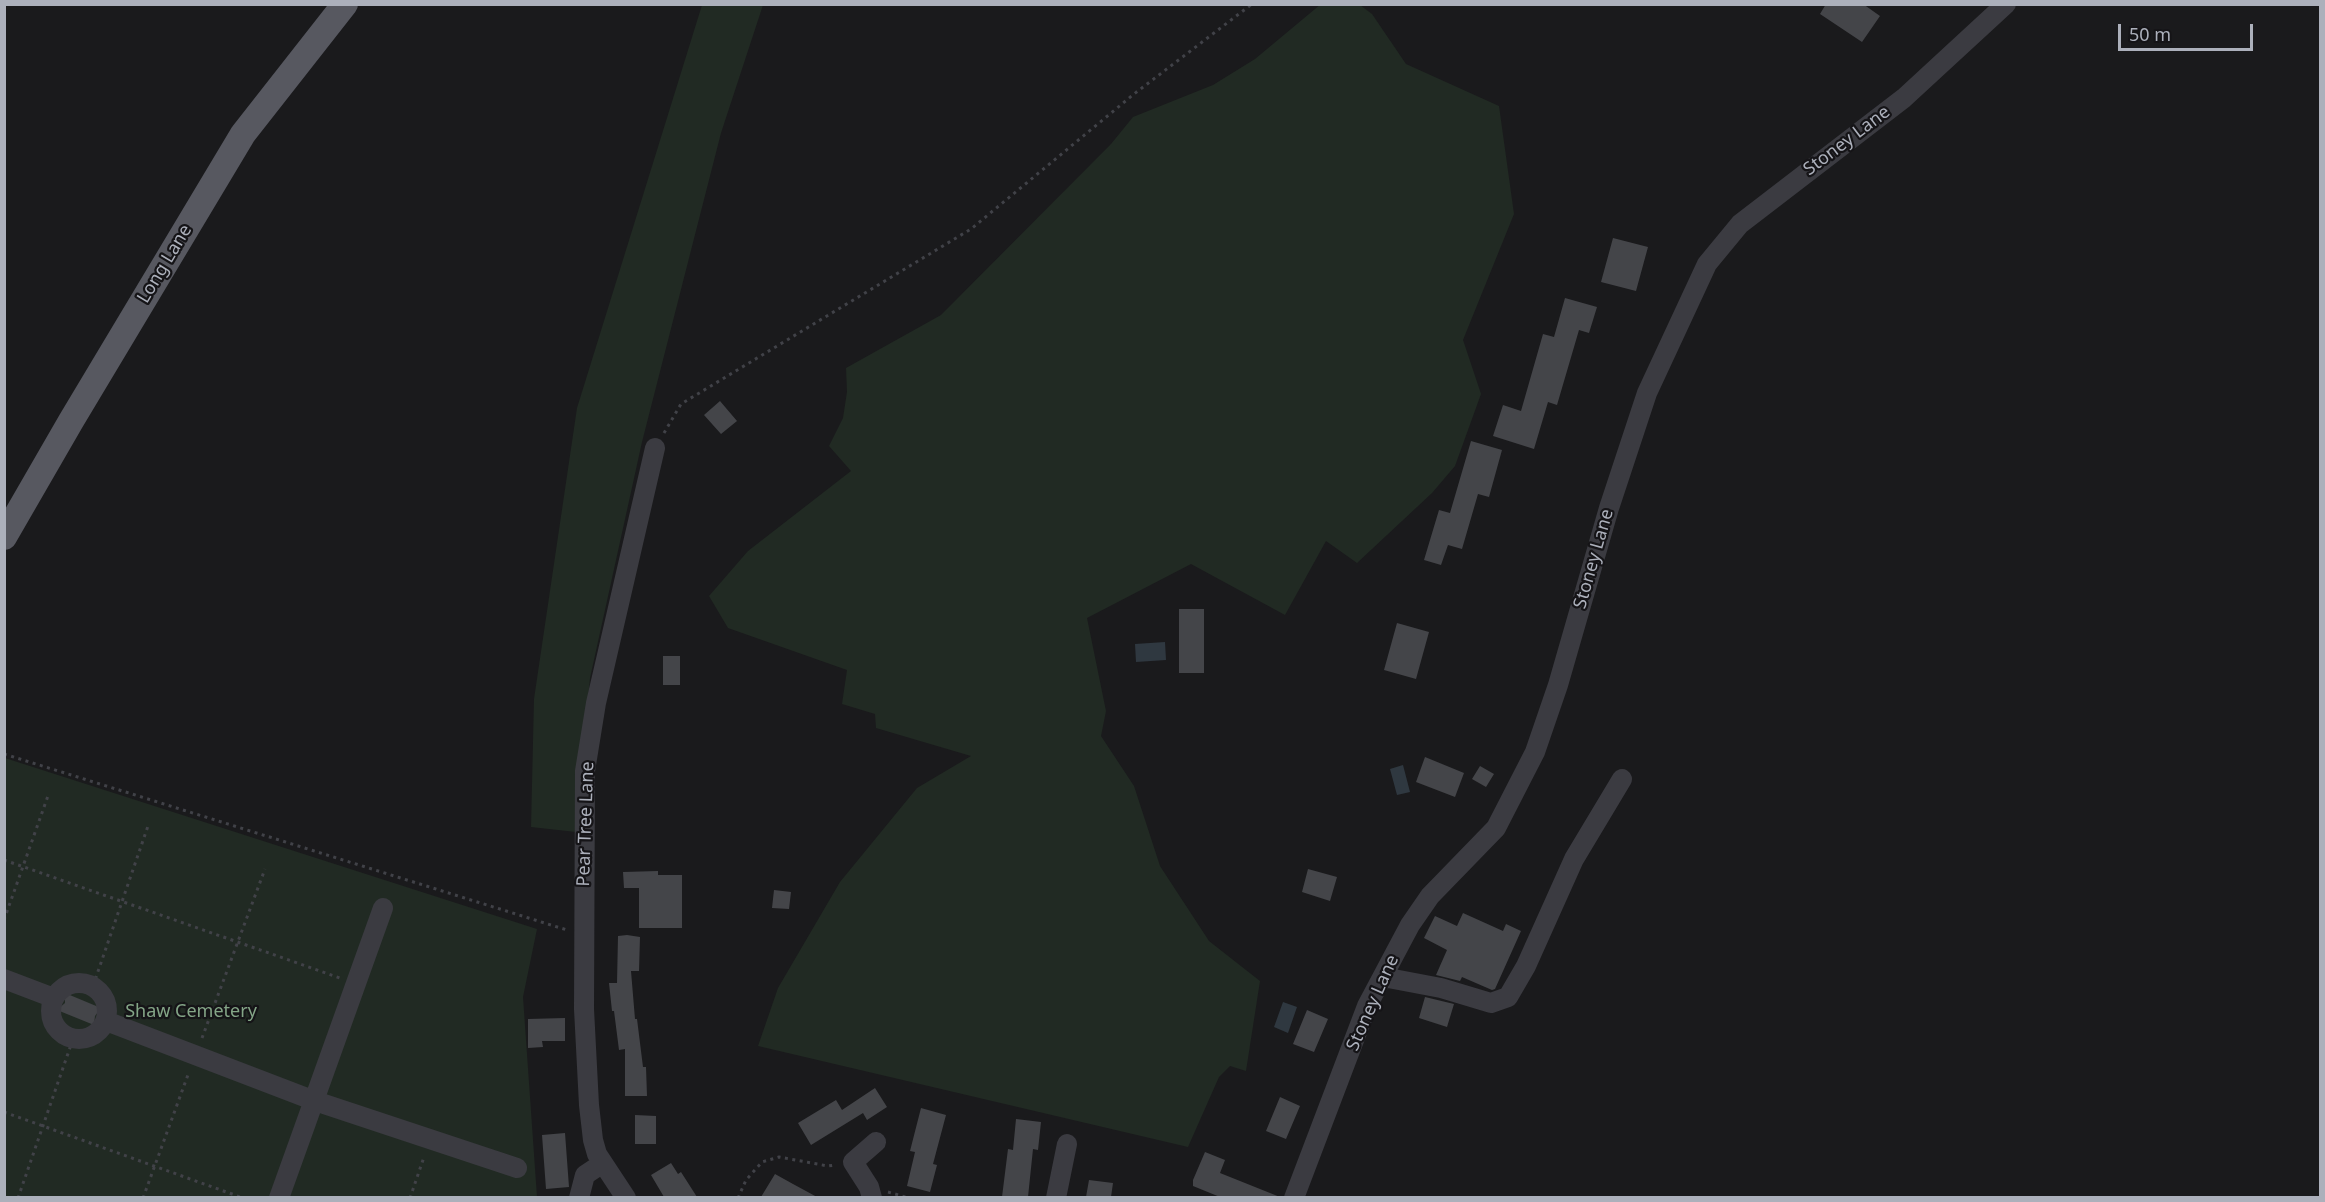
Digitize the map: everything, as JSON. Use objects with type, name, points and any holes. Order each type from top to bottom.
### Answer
[{"type":"main road","name":"Long Lane","points":[[4,537],[243,134],[345,4]]},
{"type":"street","name":"Stoney Lane","points":[[1294,1197],[1367,1006],[1410,925],[1430,896],[1496,828],[1535,752],[1558,686],[1609,508],[1647,393],[1707,264],[1740,224],[1904,98],[2006,4]]},
{"type":"street","name":"Pear Tree Lane","points":[[626,1197],[603,1163],[593,1140],[589,1105],[583,936],[585,771],[596,703],[656,448]]},
{"type":"street","points":[[1383,977],[1441,988],[1491,1003],[1508,997],[1526,966],[1574,860],[1622,779]]},
{"type":"street","points":[[279,1197],[383,908]]},
{"type":"street","points":[[4,978],[54,998]]},
{"type":"street","points":[[82,983],[93,986],[103,995],[108,1007],[106,1021],[99,1033],[87,1039],[73,1039],[61,1034],[53,1023],[51,1010],[54,998],[61,989],[71,984],[82,983]]},
{"type":"street","points":[[106,1021],[315,1101],[517,1168]]},
{"type":"street","points":[[872,1197],[869,1187],[853,1162],[876,1142]]},
{"type":"street","points":[[1056,1197],[1067,1144]]},
{"type":"street","points":[[579,1197],[585,1175],[603,1163]]},
{"type":"path","points":[[656,448],[681,404],[971,229],[1134,94],[1252,4]]},
{"type":"path","points":[[4,754],[583,936]]},
{"type":"path","points":[[4,920],[49,793]]},
{"type":"path","points":[[93,986],[148,826]]},
{"type":"path","points":[[4,860],[356,984]]},
{"type":"path","points":[[143,1197],[265,869]]},
{"type":"path","points":[[18,1197],[73,1039]]},
{"type":"path","points":[[4,1112],[243,1197]]},
{"type":"path","points":[[410,1197],[430,1140]]},
{"type":"path","points":[[738,1197],[746,1180],[762,1162],[778,1157],[828,1166],[853,1162]]},
{"type":"green space","points":[[1321,4],[1360,5],[1372,14],[1406,64],[1499,106],[1514,214],[1463,340],[1481,394],[1455,466],[1432,493],[1357,563],[1326,541],[1285,615],[1191,564],[1087,618],[1106,711],[1101,736],[1134,786],[1160,866],[1209,941],[1260,981],[1246,1071],[1230,1066],[1219,1077],[1188,1147],[758,1046],[778,988],[840,882],[917,788],[971,756],[876,728],[875,714],[842,704],[847,670],[728,628],[709,596],[748,551],[851,471],[829,446],[843,418],[847,392],[846,368],[941,315],[1111,144],[1133,117],[1213,85],[1255,59]]},
{"type":"green space","points":[[702,5],[763,5],[721,133],[642,442],[590,678],[576,832],[531,827],[534,699],[577,408]]},
{"type":"green space","name":"Shaw Cemetery","points":[[5,758],[537,929],[523,997],[537,1197],[5,1198]]},
{"type":"shaded area","points":[[1165,642],[1166,660],[1136,662],[1135,644]]},
{"type":"shaded area","points":[[1403,765],[1410,792],[1397,795],[1390,769]]},
{"type":"shaded area","points":[[1283,1002],[1297,1007],[1288,1033],[1274,1027]]},
{"type":"building","points":[[1826,4],[1863,4],[1880,16],[1862,42],[1820,14]]},
{"type":"building","points":[[1613,238],[1648,247],[1636,291],[1601,282]]},
{"type":"building","points":[[1565,298],[1597,307],[1589,333],[1579,330],[1557,405],[1548,402],[1534,449],[1493,436],[1503,405],[1521,411],[1543,334],[1554,337]]},
{"type":"building","points":[[720,401],[737,421],[721,434],[704,415]]},
{"type":"building","points":[[1471,441],[1502,450],[1489,497],[1478,494],[1462,549],[1448,545],[1441,565],[1424,560],[1439,510],[1450,513]]},
{"type":"building","points":[[1179,609],[1204,609],[1204,673],[1179,673]]},
{"type":"building","points":[[1397,623],[1429,632],[1416,679],[1384,670]]},
{"type":"building","points":[[663,656],[680,656],[680,685],[663,685]]},
{"type":"building","points":[[1425,757],[1464,773],[1455,797],[1416,782]]},
{"type":"building","points":[[1480,766],[1494,774],[1486,787],[1472,779]]},
{"type":"building","points":[[1308,869],[1337,877],[1330,901],[1302,892]]},
{"type":"building","points":[[658,871],[658,875],[682,875],[682,928],[639,928],[639,888],[624,888],[623,872]]},
{"type":"building","points":[[774,890],[791,892],[789,909],[772,908]]},
{"type":"building","points":[[1463,913],[1503,931],[1506,924],[1521,931],[1495,989],[1492,990],[1462,977],[1460,981],[1436,975],[1447,950],[1424,938],[1435,916],[1457,926]]},
{"type":"building","points":[[618,936],[640,937],[639,971],[631,971],[635,1019],[637,1019],[643,1067],[646,1067],[647,1096],[625,1096],[625,1049],[619,1050],[614,1011],[612,1011],[609,983],[617,983]]},
{"type":"building","points":[[65,993],[101,1008],[95,1016],[94,1025],[57,1010],[65,1003]]},
{"type":"building","points":[[1425,997],[1454,1004],[1447,1027],[1419,1018]]},
{"type":"building","points":[[1307,1010],[1328,1019],[1314,1052],[1293,1044]]},
{"type":"building","points":[[565,1018],[565,1041],[542,1041],[543,1047],[528,1048],[528,1019]]},
{"type":"building","points":[[875,1088],[887,1107],[867,1120],[863,1113],[811,1145],[798,1123],[836,1100],[842,1110]]},
{"type":"building","points":[[1280,1097],[1300,1106],[1286,1139],[1266,1131]]},
{"type":"building","points":[[921,1108],[946,1115],[933,1164],[937,1165],[930,1192],[907,1186],[915,1152],[910,1151]]},
{"type":"building","points":[[635,1115],[656,1116],[656,1144],[635,1144]]},
{"type":"building","points":[[1016,1119],[1041,1122],[1038,1150],[1033,1149],[1028,1197],[1002,1197],[1008,1149],[1013,1150]]},
{"type":"building","points":[[565,1133],[569,1187],[546,1189],[542,1135]]},
{"type":"building","points":[[1205,1152],[1225,1160],[1220,1173],[1280,1197],[1220,1197],[1193,1186],[1193,1180]]},
{"type":"building","points":[[671,1163],[678,1174],[681,1172],[697,1197],[664,1197],[651,1175]]},
{"type":"building","points":[[775,1174],[793,1184],[817,1197],[761,1197]]},
{"type":"building","points":[[1089,1180],[1113,1183],[1111,1197],[1086,1197]]}]
